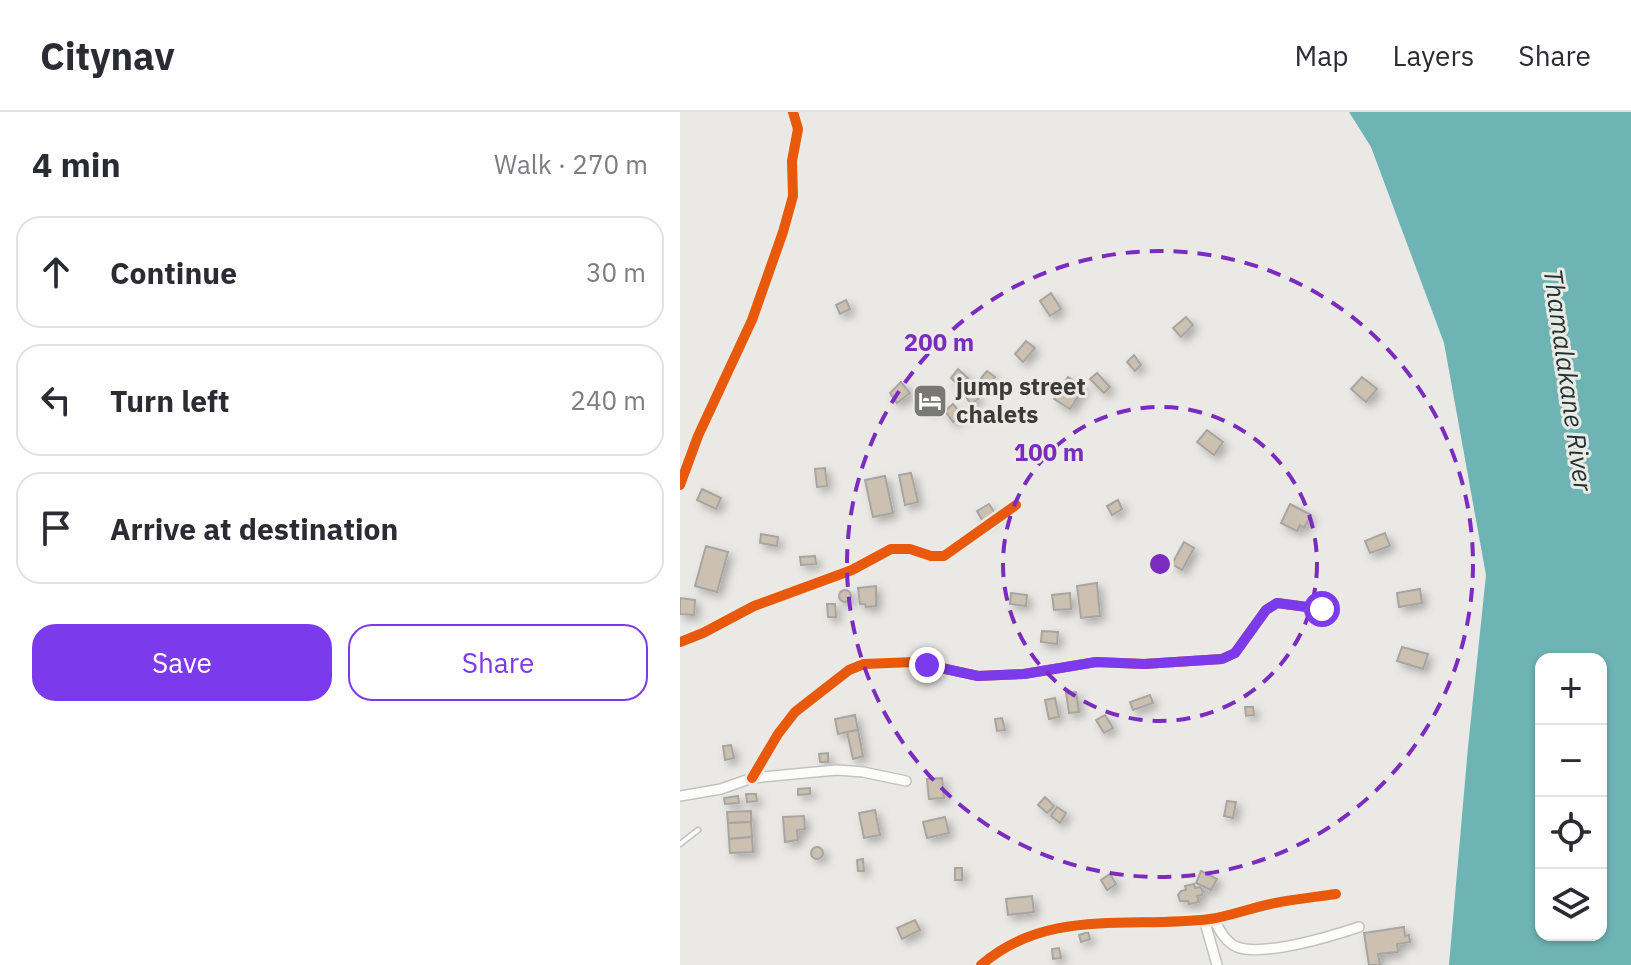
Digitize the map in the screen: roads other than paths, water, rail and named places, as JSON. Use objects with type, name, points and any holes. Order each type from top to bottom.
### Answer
[{"type":"street","points":[[680,485],[698,436],[752,320],[783,232],[793,196],[792,161],[798,129],[793,112]]},
{"type":"street","points":[[680,642],[754,606],[852,570],[891,549],[910,549],[931,556],[944,556],[1016,505]]},
{"type":"street","points":[[752,778],[795,712],[849,670],[864,664],[914,662],[978,676],[1024,674],[1096,662],[1144,664],[1222,659],[1235,653],[1266,610],[1277,603],[1322,609]]},
{"type":"street","points":[[680,796],[721,789],[752,778],[837,770],[906,781]]},
{"type":"street","points":[[981,965],[1015,941],[1088,922],[1208,919],[1275,903],[1336,894]]},
{"type":"street","points":[[1208,919],[1238,948],[1284,947],[1359,927]]},
{"type":"street","points":[[1208,919],[1217,965]]},
{"type":"lane","points":[[680,844],[698,830]]},
{"type":"water","name":"Thamalakane River","points":[[1349,112],[1631,112],[1631,965],[1449,965],[1486,575],[1444,343],[1371,147]]},
{"type":"place","name":"jump street chalets","points":[[930,401]]}]
